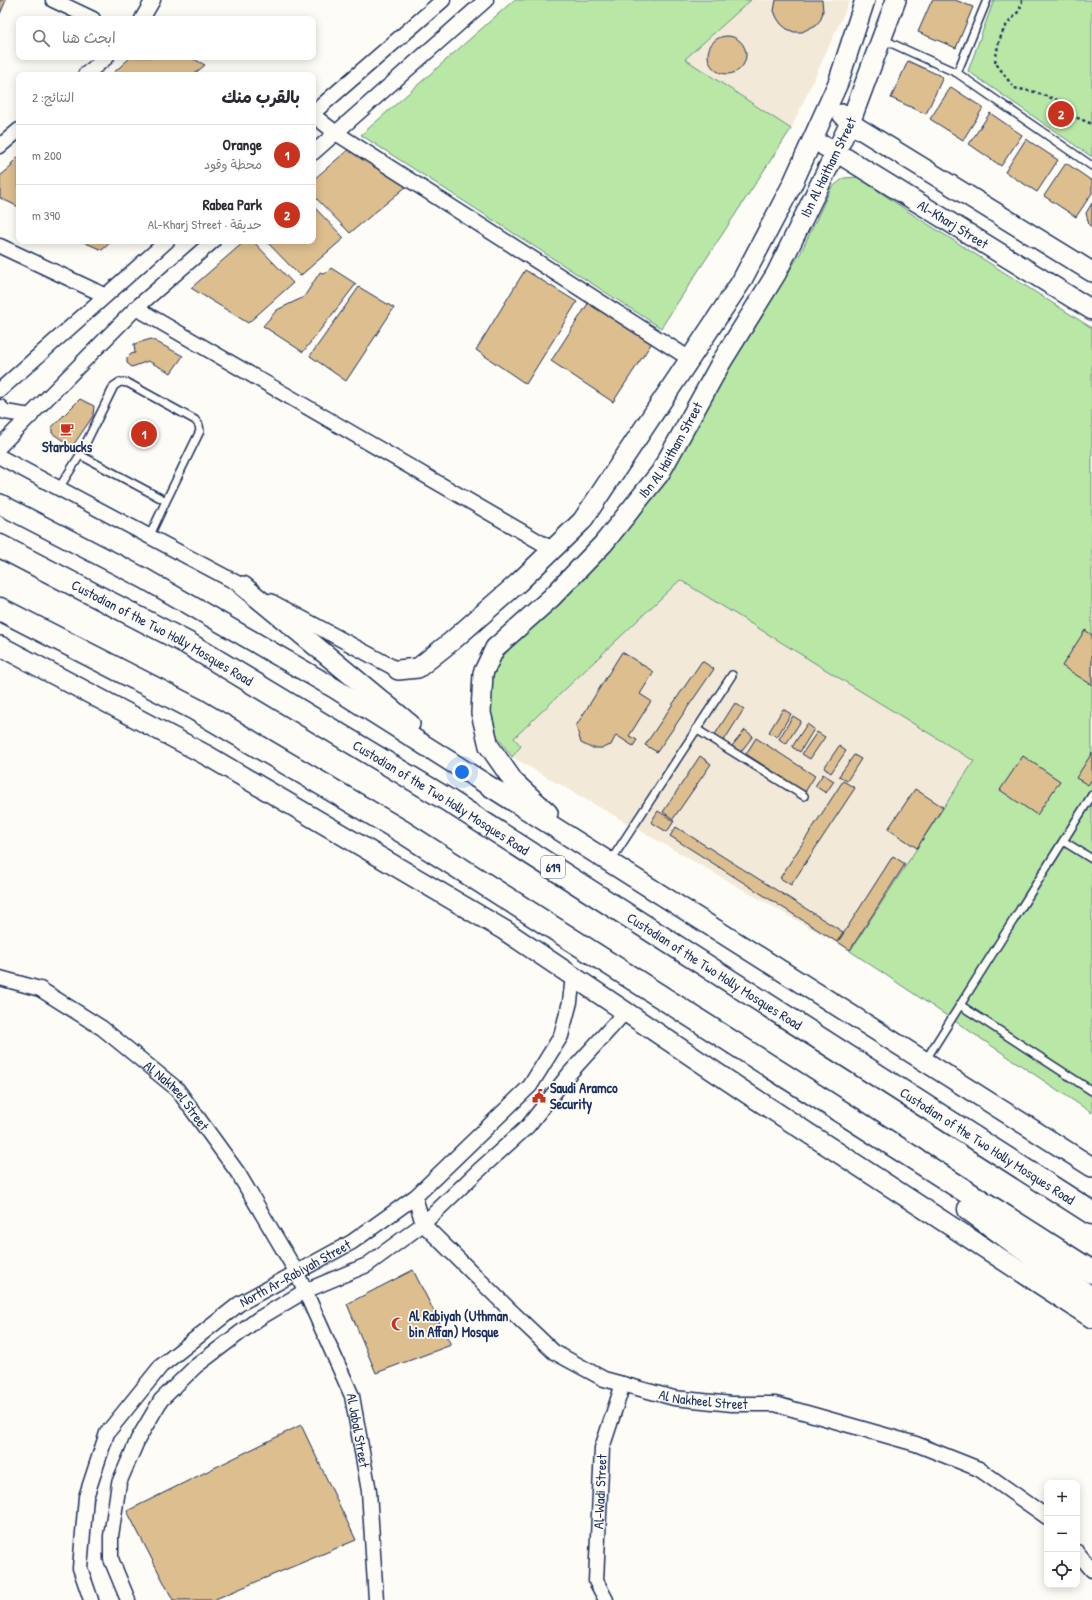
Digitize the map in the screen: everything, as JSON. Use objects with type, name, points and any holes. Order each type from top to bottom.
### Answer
[{"type":"highway","name":"Custodian of the Two Holly Mosques Road","points":[[0,546],[187,643],[446,799],[1092,1213]]},
{"type":"highway","points":[[0,609],[195,709],[403,832],[1092,1272]]},
{"type":"highway","points":[[797,1083],[1092,1299]]},
{"type":"main road","name":"Ibn Al Haitham Street","points":[[398,670],[418,668],[452,641],[512,588],[582,521],[741,282],[792,185],[838,83],[865,0]]},
{"type":"main road","name":"Ibn Al Haitham Street","points":[[582,844],[514,782],[489,746],[481,713],[483,673],[495,648],[551,598],[603,544],[660,473],[722,361],[776,274],[850,123],[896,0]]},
{"type":"main road","points":[[830,100],[850,123],[1092,272]]},
{"type":"main road","name":"Al-Kharj Street","points":[[812,140],[836,152],[1092,310]]},
{"type":"main road","points":[[0,504],[152,583],[334,688],[1092,1167]]},
{"type":"main road","points":[[243,586],[470,774]]},
{"type":"main road","points":[[0,646],[208,756],[504,930],[748,1094],[1092,1318]]},
{"type":"street","points":[[53,0],[87,16]]},
{"type":"street","points":[[144,16],[153,0]]},
{"type":"street","points":[[316,111],[443,0]]},
{"type":"street","points":[[316,151],[486,0]]},
{"type":"street","points":[[89,72],[103,60]]},
{"type":"street","points":[[316,117],[336,134],[690,359]]},
{"type":"street","points":[[0,146],[16,133]]},
{"type":"street","points":[[0,390],[104,295],[164,244]]},
{"type":"street","points":[[0,446],[136,308],[210,244]]},
{"type":"street","points":[[0,246],[104,295]]},
{"type":"street","points":[[136,308],[552,549]]},
{"type":"street","points":[[0,407],[5,412],[31,416]]},
{"type":"street","points":[[0,457],[150,535],[398,670]]},
{"type":"street","name":"North Ar-Rabiyah Street","points":[[91,1600],[80,1568],[86,1497],[107,1433],[161,1366],[239,1304],[352,1242],[415,1196],[530,1086],[561,1036],[570,1002],[572,976]]},
{"type":"street","name":"Al Nakheel Street","points":[[0,978],[46,993],[102,1028],[178,1089],[238,1173],[297,1273]]},
{"type":"street","name":"North Ar-Rabiyah Street","points":[[128,1600],[111,1559],[111,1536],[119,1483],[138,1439],[161,1400],[196,1366],[258,1319],[306,1291],[367,1265],[424,1224],[476,1173],[528,1126],[569,1074],[625,1012]]},
{"type":"street","name":"Al Nakheel Street","points":[[415,1196],[424,1224],[554,1352],[604,1379],[674,1398],[732,1404],[775,1404],[916,1444],[979,1469],[1044,1514]]},
{"type":"street","name":"Al Jabal Street","points":[[297,1273],[352,1396],[369,1491],[376,1600]]},
{"type":"street","name":"Al-Wadi Street","points":[[606,1600],[596,1581],[602,1448],[623,1384]]},
{"type":"street","points":[[1080,1556],[1092,1570]]},
{"type":"lane","points":[[957,73],[987,0]]},
{"type":"lane","points":[[881,39],[957,73],[1092,166]]},
{"type":"lane","points":[[59,488],[80,455],[114,386],[120,382],[128,383],[142,390],[195,420],[199,425],[200,431],[150,535]]},
{"type":"lane","points":[[80,455],[166,501]]},
{"type":"lane","points":[[610,862],[732,675]]},
{"type":"lane","points":[[696,729],[804,796]]},
{"type":"lane","points":[[925,1061],[1092,795]]},
{"type":"lane","points":[[1063,841],[1092,859]]},
{"type":"lane","points":[[960,1005],[1092,1090]]},
{"type":"path","points":[[1022,0],[1021,9],[1006,27],[999,42],[995,62],[1014,88],[1034,92],[1060,101],[1068,114],[1092,124]]},
{"type":"shaded area","points":[[751,0],[850,0],[791,129],[685,59]]},
{"type":"shaded area","points":[[680,580],[976,762],[850,951],[512,757],[521,746],[514,738]]},
{"type":"green space","points":[[514,0],[751,0],[685,59],[791,129],[661,328],[361,135]]},
{"type":"green space","points":[[994,0],[1092,0],[1092,157],[968,71]]},
{"type":"green space","points":[[858,177],[915,216],[1092,328],[1092,1113],[850,951],[974,761],[680,580],[514,738],[521,746],[512,757],[496,735],[488,698],[494,675],[502,657],[600,560],[718,387],[801,252],[831,188],[844,178]]},
{"type":"building","points":[[0,0],[6,0],[0,14]]},
{"type":"building","points":[[776,0],[822,0],[823,11],[821,19],[816,25],[802,32],[794,32],[787,29],[777,18],[774,11]]},
{"type":"building","points":[[932,0],[955,0],[973,7],[956,48],[918,32]]},
{"type":"building","points":[[723,36],[731,36],[741,41],[745,48],[745,62],[741,69],[731,74],[723,74],[713,69],[711,66],[708,59],[708,51],[713,41],[716,39]]},
{"type":"building","points":[[128,60],[196,60],[205,65],[197,72],[114,72]]},
{"type":"building","points":[[908,61],[943,77],[926,114],[891,98]]},
{"type":"building","points":[[951,87],[983,108],[963,140],[930,119]]},
{"type":"building","points":[[990,113],[1022,135],[1001,166],[969,144]]},
{"type":"building","points":[[1026,139],[1058,160],[1037,192],[1005,172]]},
{"type":"building","points":[[350,148],[407,186],[350,233],[316,198],[316,177]]},
{"type":"building","points":[[16,159],[16,206],[0,198],[0,176],[12,166],[11,164]]},
{"type":"building","points":[[1066,163],[1092,181],[1092,193],[1076,217],[1044,196]]},
{"type":"building","points":[[1092,203],[1092,227],[1089,225],[1086,213]]},
{"type":"building","points":[[316,209],[344,238],[300,276],[269,244],[316,244]]},
{"type":"building","points":[[88,244],[109,244],[102,250]]},
{"type":"building","points":[[242,244],[256,244],[293,283],[248,323],[191,288]]},
{"type":"building","points":[[331,268],[356,284],[303,352],[263,326],[277,310],[304,297],[320,272],[325,274]]},
{"type":"building","points":[[525,270],[577,302],[526,384],[476,350]]},
{"type":"building","points":[[359,287],[394,308],[346,381],[310,356]]},
{"type":"building","points":[[589,302],[653,341],[613,402],[551,361]]},
{"type":"building","points":[[151,339],[183,356],[171,373],[148,361],[132,367],[127,363],[127,358],[131,354],[135,353],[134,344]]},
{"type":"building","points":[[80,399],[94,406],[93,416],[72,447],[52,433],[52,427]]},
{"type":"building","points":[[1085,630],[1092,635],[1092,685],[1062,666]]},
{"type":"building","points":[[622,652],[654,672],[640,694],[651,701],[629,736],[637,740],[633,746],[616,735],[611,745],[602,748],[591,748],[581,743],[576,726]]},
{"type":"building","points":[[702,661],[714,669],[657,752],[645,745]]},
{"type":"building","points":[[735,703],[744,709],[723,742],[714,736]]},
{"type":"building","points":[[783,709],[791,714],[777,737],[769,732]]},
{"type":"building","points":[[793,716],[801,721],[786,744],[779,739]]},
{"type":"building","points":[[807,724],[814,729],[800,752],[792,747]]},
{"type":"building","points":[[745,730],[753,736],[739,754],[731,747]]},
{"type":"building","points":[[817,732],[825,737],[810,759],[802,754]]},
{"type":"building","points":[[756,738],[815,776],[805,792],[746,754]]},
{"type":"building","points":[[839,746],[846,751],[831,773],[824,768]]},
{"type":"building","points":[[1092,753],[1092,779],[1088,785],[1076,778]]},
{"type":"building","points":[[854,755],[861,759],[847,781],[839,776]]},
{"type":"building","points":[[700,756],[711,764],[673,819],[663,812]]},
{"type":"building","points":[[1023,756],[1060,781],[1037,815],[1000,790]]},
{"type":"building","points":[[823,774],[834,781],[826,793],[815,786]]},
{"type":"building","points":[[843,781],[855,788],[791,885],[780,878]]},
{"type":"building","points":[[915,789],[943,807],[917,848],[888,829]]},
{"type":"building","points":[[658,811],[674,821],[667,832],[651,822]]},
{"type":"building","points":[[676,827],[843,932],[837,942],[670,836]]},
{"type":"building","points":[[893,856],[905,864],[850,950],[838,942]]},
{"type":"building","name":"Al Rabiyah (Uthman bin Affan) Mosque","points":[[413,1270],[451,1345],[376,1373],[347,1304]]},
{"type":"building","points":[[301,1425],[356,1540],[213,1600],[173,1600],[127,1511]]},
{"type":"place","name":"Rabea Park","points":[[1061,114]]},
{"type":"place","name":"Starbucks","points":[[67,429]]},
{"type":"place","name":"Orange","points":[[144,434]]},
{"type":"place","name":"Saudi Aramco Security","points":[[539,1096]]},
{"type":"place","name":"Al Rabiyah (Uthman bin Affan) Mosque","points":[[398,1324]]}]
